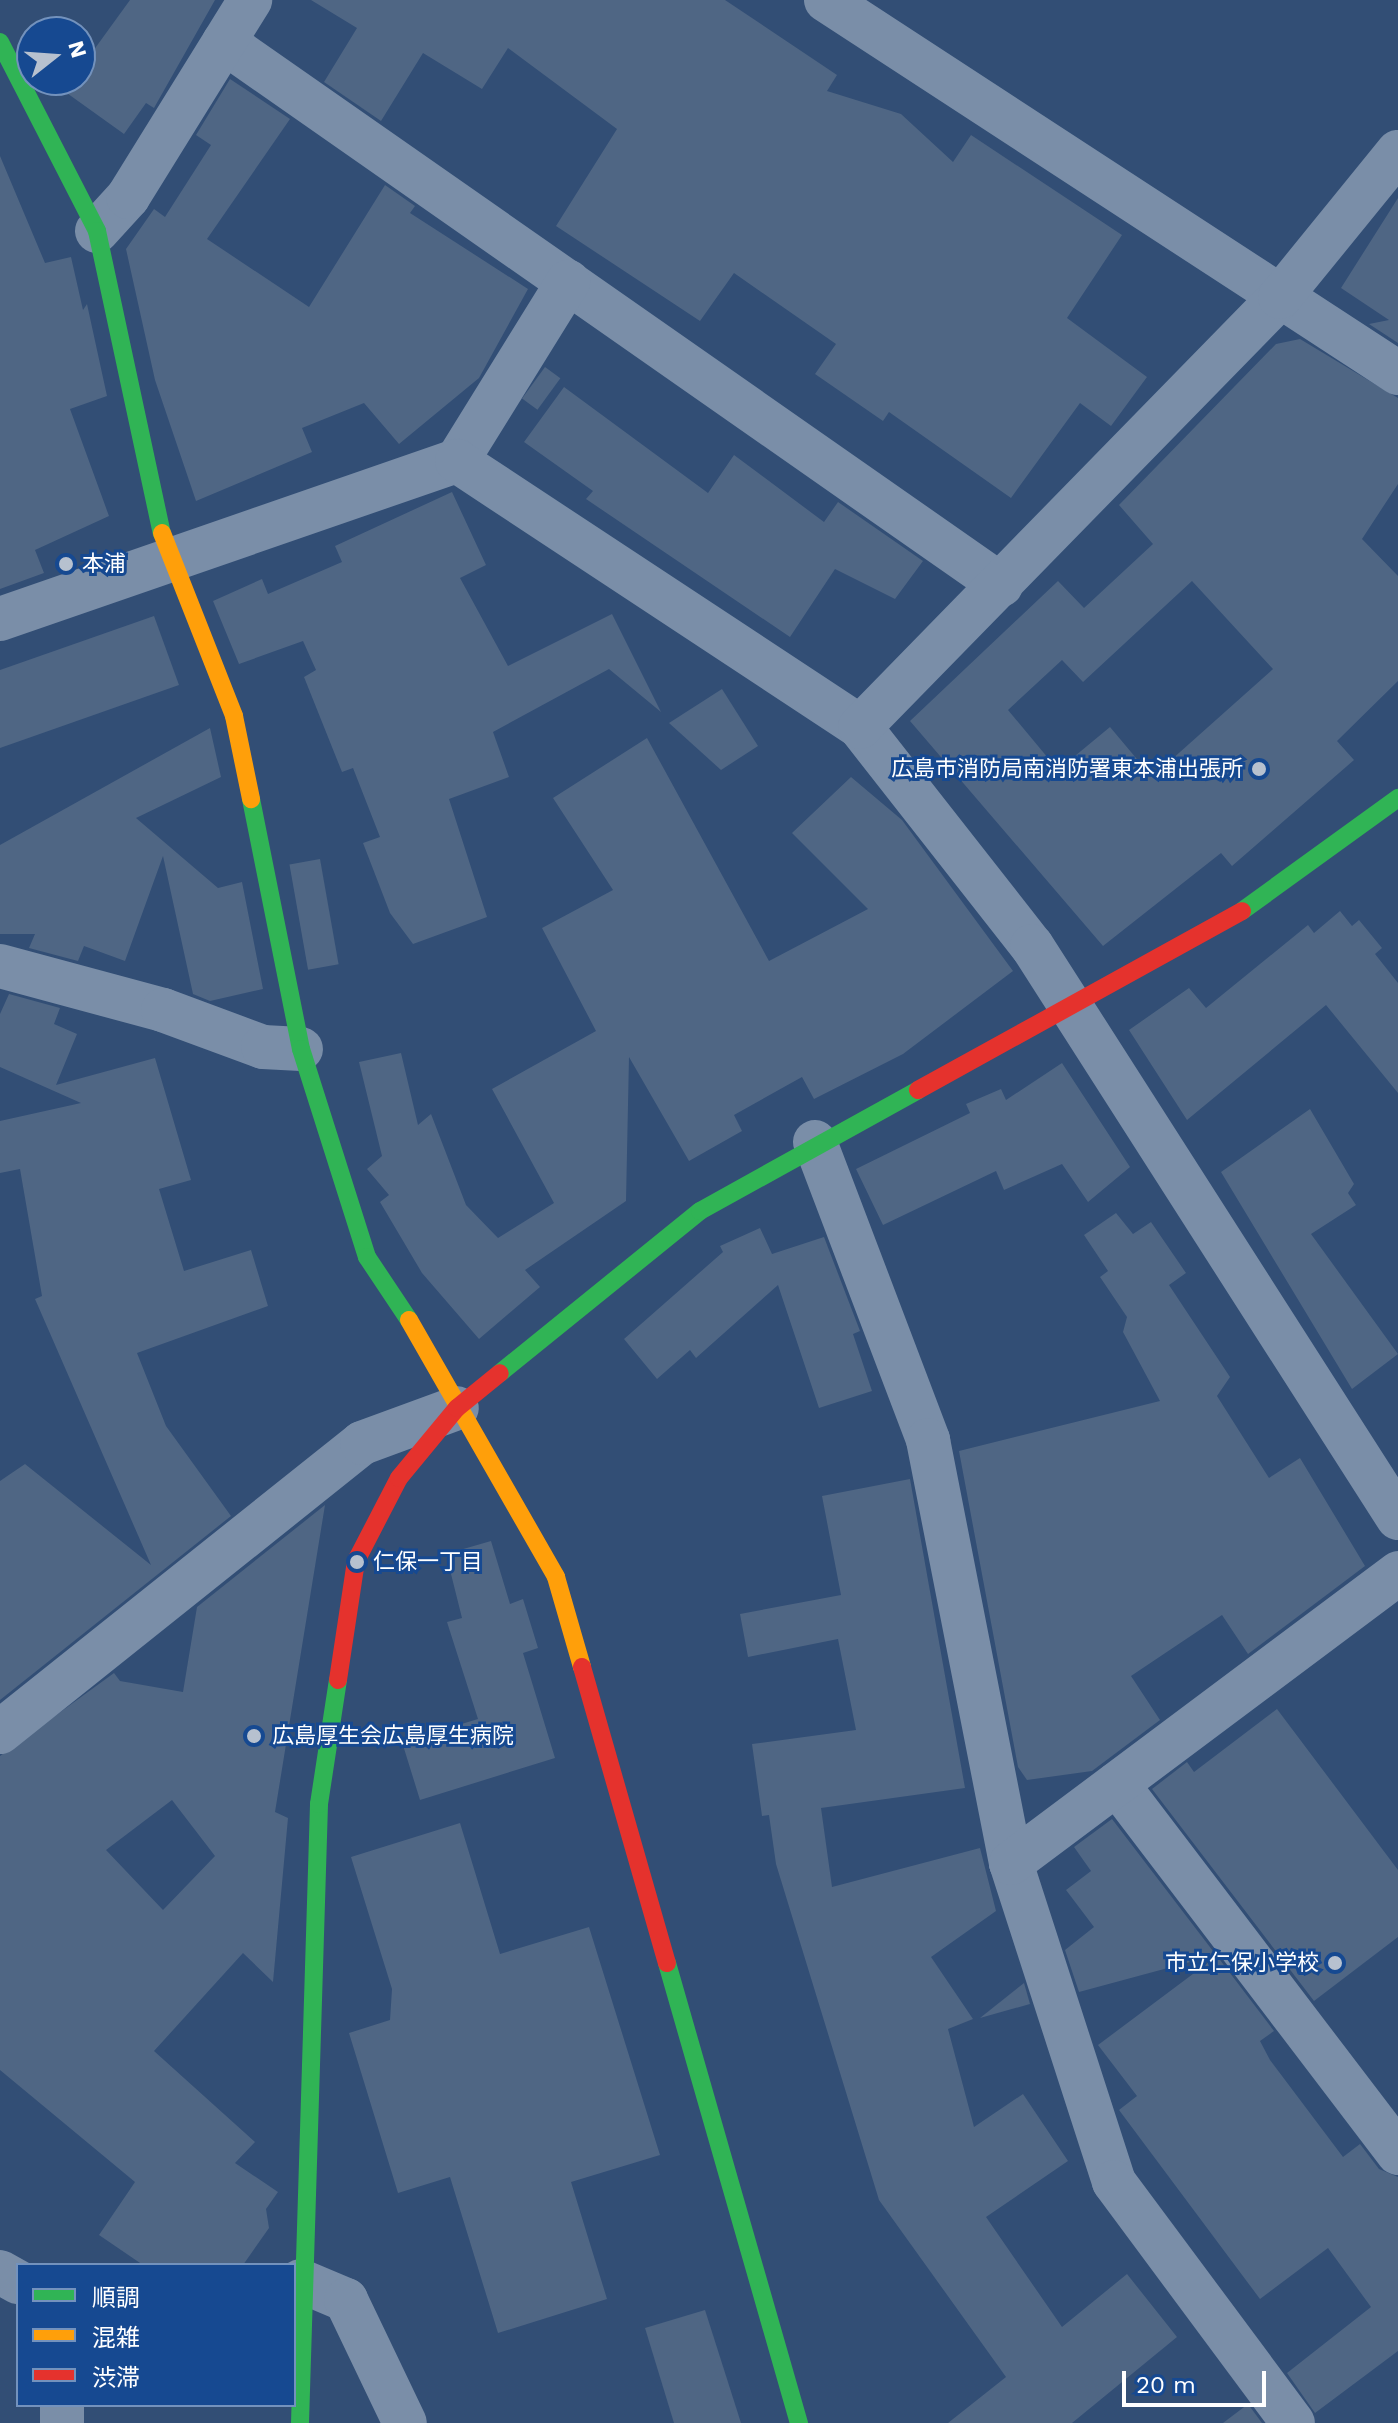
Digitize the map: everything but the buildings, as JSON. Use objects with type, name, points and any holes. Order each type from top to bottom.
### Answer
[{"type":"street","points":[[97,231],[128,197],[250,0]]},
{"type":"street","points":[[826,0],[1398,373]]},
{"type":"street","points":[[0,42],[15,59],[97,231],[168,560],[234,716],[301,1049],[367,1257],[426,1344],[457,1408],[556,1577],[799,2423]]},
{"type":"street","points":[[224,42],[1001,585]]},
{"type":"street","points":[[860,727],[1280,297],[1398,152]]},
{"type":"street","points":[[0,619],[457,461],[568,282]]},
{"type":"street","points":[[457,461],[860,727],[1032,946],[1398,1518]]},
{"type":"street","points":[[300,2423],[297,2343],[319,1804],[356,1561],[399,1478],[457,1408],[700,1211],[815,1142],[1071,1007],[1261,901],[1398,798]]},
{"type":"street","points":[[0,966],[163,1010],[263,1047],[301,1049]]},
{"type":"street","points":[[815,1142],[928,1440],[1011,1863],[1114,2182],[1293,2423]]},
{"type":"street","points":[[0,1732],[362,1443],[457,1408]]},
{"type":"street","points":[[1011,1863],[1398,1573]]},
{"type":"street","points":[[1117,1784],[1398,2153]]},
{"type":"street","points":[[301,2281],[346,2300],[405,2423]]},
{"type":"traffic: fast","points":[[0,42],[97,231],[162,533]]},
{"type":"traffic: fast","points":[[1242,911],[1398,798]]},
{"type":"traffic: fast","points":[[251,799],[301,1049],[367,1257],[409,1320]]},
{"type":"traffic: fast","points":[[500,1373],[700,1211],[918,1090]]},
{"type":"traffic: fast","points":[[300,2423],[319,1804],[338,1680]]},
{"type":"traffic: fast","points":[[667,1963],[799,2423]]},
{"type":"traffic: slow","points":[[162,533],[234,716],[251,799]]},
{"type":"traffic: slow","points":[[409,1320],[556,1577],[582,1667]]},
{"type":"traffic: jam","points":[[918,1090],[1242,911]]},
{"type":"traffic: jam","points":[[338,1680],[356,1561],[399,1478],[457,1408],[500,1373]]},
{"type":"traffic: jam","points":[[582,1667],[667,1963]]},
{"type":"place","name":"本浦","points":[[66,564]]},
{"type":"place","name":"広島市消防局南消防署東本浦出張所","points":[[1259,769]]},
{"type":"place","name":"仁保一丁目","points":[[357,1562]]},
{"type":"place","name":"広島厚生会広島厚生病院","points":[[254,1736]]},
{"type":"place","name":"市立仁保小学校","points":[[1335,1963]]}]
